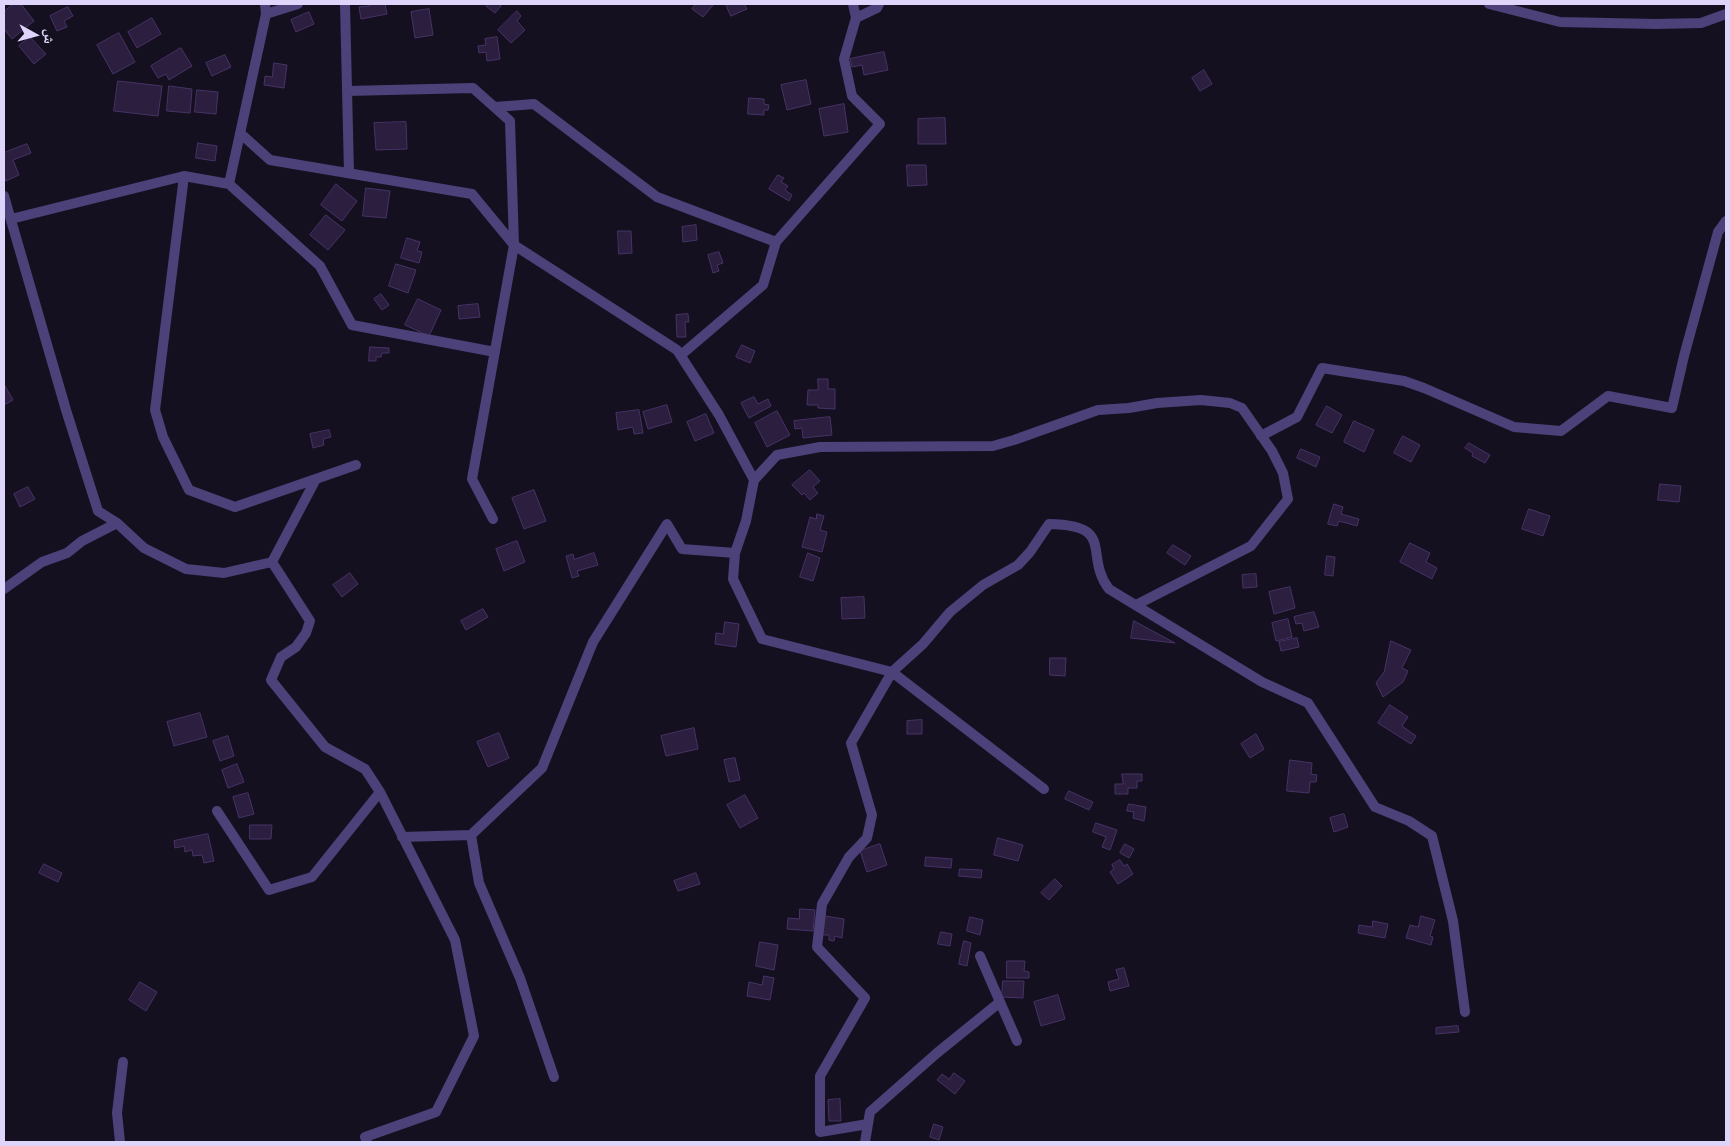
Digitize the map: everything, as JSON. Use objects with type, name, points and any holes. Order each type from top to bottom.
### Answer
[{"type":"street","points":[[229,184],[265,9],[298,4]]},
{"type":"street","points":[[345,4],[349,173]]},
{"type":"street","points":[[681,355],[763,285],[776,242],[880,124],[852,96],[844,59],[856,18],[853,4]]},
{"type":"street","points":[[856,18],[877,8],[878,4]]},
{"type":"street","points":[[1489,4],[1560,22],[1656,24],[1701,22],[1726,14]]},
{"type":"street","points":[[347,91],[473,88],[510,121],[514,244],[472,478],[493,519]]},
{"type":"street","points":[[495,107],[534,104],[657,197],[776,242]]},
{"type":"street","points":[[240,133],[270,160],[472,194],[514,244],[677,350],[719,415],[754,480]]},
{"type":"street","points":[[10,220],[184,176],[229,184],[320,266],[352,326],[494,352]]},
{"type":"street","points":[[184,176],[156,410],[163,437],[189,490],[235,507],[356,465]]},
{"type":"street","points":[[4,196],[63,401],[98,511],[117,523],[144,548],[186,569],[224,574],[272,562],[316,479]]},
{"type":"street","points":[[1261,436],[1297,417],[1322,368],[1404,381],[1514,427],[1562,431],[1608,396],[1672,408],[1684,356],[1718,232],[1726,221]]},
{"type":"street","points":[[1044,789],[892,672],[762,639],[733,578],[735,553],[746,521],[754,480],[777,455],[820,447],[993,446],[1098,410],[1201,400],[1230,403],[1242,408],[1272,452],[1283,473],[1288,499],[1251,546],[1136,605]]},
{"type":"street","points":[[4,589],[42,562],[67,553],[82,541],[117,523]]},
{"type":"street","points":[[402,836],[471,836],[542,768],[593,642],[667,524],[682,549],[735,553]]},
{"type":"street","points":[[868,1124],[820,1132],[820,1076],[865,998],[817,947],[822,904],[849,856],[867,838],[872,815],[851,742],[892,672],[923,644],[950,612],[982,585],[1018,565],[1030,552],[1049,524],[1077,527],[1088,533],[1094,541],[1102,579],[1109,589],[1262,682],[1308,703],[1375,807],[1409,821],[1432,836],[1453,921],[1465,1012]]},
{"type":"street","points":[[272,562],[310,621],[306,633],[296,647],[281,657],[271,680],[325,747],[365,769],[380,792],[455,940],[474,1036],[436,1112],[366,1137],[367,1142]]},
{"type":"street","points":[[217,811],[269,890],[312,877],[380,792]]},
{"type":"street","points":[[471,836],[479,884],[520,978],[554,1077]]},
{"type":"street","points":[[980,956],[1017,1041]]},
{"type":"street","points":[[865,1142],[870,1112],[937,1053],[1000,1002]]},
{"type":"street","points":[[120,1142],[117,1113],[123,1062]]},
{"type":"building","points":[[13,4],[21,4],[34,21],[12,39],[4,29],[4,12]]},
{"type":"building","points":[[369,4],[385,4],[387,14],[361,19],[359,7],[369,6]]},
{"type":"building","points":[[488,4],[499,4],[501,6],[495,13],[486,6]]},
{"type":"building","points":[[696,4],[714,4],[703,17],[692,9]]},
{"type":"building","points":[[726,4],[744,4],[747,9],[731,16]]},
{"type":"building","points":[[68,7],[73,16],[64,21],[67,27],[57,31],[50,16]]},
{"type":"building","points":[[429,9],[433,35],[415,38],[411,12]]},
{"type":"building","points":[[517,11],[521,16],[517,21],[525,30],[511,43],[498,30]]},
{"type":"building","points":[[309,12],[314,24],[296,32],[291,20]]},
{"type":"building","points":[[152,18],[161,34],[137,48],[128,32]]},
{"type":"building","points":[[119,33],[135,62],[113,74],[97,45]]},
{"type":"building","points":[[30,37],[46,54],[34,64],[19,46]]},
{"type":"building","points":[[497,37],[500,59],[487,61],[486,52],[479,53],[478,46],[486,45],[485,39]]},
{"type":"building","points":[[181,48],[192,66],[169,80],[166,74],[158,78],[151,66]]},
{"type":"building","points":[[884,52],[888,70],[864,75],[862,65],[852,67],[850,59]]},
{"type":"building","points":[[225,55],[231,67],[212,76],[206,63]]},
{"type":"building","points":[[274,63],[287,65],[284,88],[264,85],[265,76],[272,77]]},
{"type":"building","points":[[1204,70],[1212,84],[1200,91],[1192,78]]},
{"type":"building","points":[[806,80],[811,104],[787,110],[781,85]]},
{"type":"building","points":[[118,81],[162,86],[158,116],[114,111]]},
{"type":"building","points":[[169,86],[192,89],[190,113],[167,111]]},
{"type":"building","points":[[197,90],[218,92],[216,114],[195,112]]},
{"type":"building","points":[[749,98],[764,99],[764,104],[769,105],[768,110],[764,110],[764,115],[748,114]]},
{"type":"building","points":[[844,104],[848,132],[824,136],[819,109]]},
{"type":"building","points":[[945,118],[946,144],[918,144],[918,119]]},
{"type":"building","points":[[406,122],[407,149],[376,150],[374,123]]},
{"type":"building","points":[[198,143],[217,146],[215,161],[196,158]]},
{"type":"building","points":[[27,144],[31,153],[13,160],[19,175],[6,181],[4,176],[4,153]]},
{"type":"building","points":[[907,165],[926,165],[927,185],[908,186]]},
{"type":"building","points":[[778,175],[784,178],[781,182],[788,186],[785,190],[792,195],[789,201],[769,189]]},
{"type":"building","points":[[336,184],[357,201],[342,221],[321,205]]},
{"type":"building","points":[[366,188],[390,191],[386,218],[363,216]]},
{"type":"building","points":[[326,215],[345,230],[328,250],[310,235]]},
{"type":"building","points":[[696,225],[697,240],[683,242],[682,227]]},
{"type":"building","points":[[618,231],[631,231],[632,253],[619,254]]},
{"type":"building","points":[[407,238],[420,242],[417,251],[422,252],[419,263],[401,258]]},
{"type":"building","points":[[719,252],[723,263],[717,265],[719,271],[713,273],[708,255]]},
{"type":"building","points":[[396,264],[416,270],[408,293],[389,286]]},
{"type":"building","points":[[381,294],[389,305],[382,310],[374,299]]},
{"type":"building","points":[[418,299],[441,310],[429,336],[405,325]]},
{"type":"building","points":[[478,304],[480,317],[459,319],[458,306]]},
{"type":"building","points":[[688,314],[689,322],[685,322],[686,337],[677,337],[676,315]]},
{"type":"building","points":[[742,345],[755,351],[750,363],[736,357]]},
{"type":"building","points":[[370,347],[389,348],[389,353],[382,353],[381,357],[376,357],[376,361],[369,361]]},
{"type":"building","points":[[818,379],[828,379],[828,389],[835,389],[835,409],[818,408],[818,405],[807,405],[808,390],[818,390]]},
{"type":"building","points":[[4,384],[13,400],[4,405]]},
{"type":"building","points":[[754,397],[758,404],[768,399],[771,406],[749,418],[741,403]]},
{"type":"building","points":[[667,405],[672,422],[648,429],[643,412]]},
{"type":"building","points":[[1327,406],[1342,415],[1332,433],[1316,425]]},
{"type":"building","points":[[639,410],[643,433],[634,434],[633,427],[618,430],[616,413]]},
{"type":"building","points":[[777,411],[790,435],[767,447],[755,423]]},
{"type":"building","points":[[706,414],[714,433],[695,441],[687,422]]},
{"type":"building","points":[[830,417],[832,435],[803,438],[802,428],[795,429],[794,421]]},
{"type":"building","points":[[1354,421],[1374,430],[1364,452],[1344,442]]},
{"type":"building","points":[[329,430],[331,437],[323,439],[324,445],[313,448],[310,434]]},
{"type":"building","points":[[1403,436],[1420,445],[1411,462],[1394,453]]},
{"type":"building","points":[[1469,443],[1490,455],[1485,463],[1472,456],[1473,453],[1465,448]]},
{"type":"building","points":[[1301,449],[1320,457],[1316,467],[1297,458]]},
{"type":"building","points":[[810,470],[820,481],[813,487],[818,493],[810,500],[804,493],[802,495],[792,485]]},
{"type":"building","points":[[1660,484],[1681,486],[1679,502],[1658,500]]},
{"type":"building","points":[[28,487],[35,499],[20,507],[14,494]]},
{"type":"building","points":[[534,490],[546,521],[524,529],[512,498]]},
{"type":"building","points":[[1334,504],[1343,507],[1341,514],[1359,519],[1357,526],[1339,521],[1337,526],[1328,524]]},
{"type":"building","points":[[1529,509],[1550,516],[1543,536],[1522,529]]},
{"type":"building","points":[[817,514],[824,516],[820,530],[827,532],[822,552],[802,547],[810,517],[816,519]]},
{"type":"building","points":[[517,541],[525,562],[504,571],[496,549]]},
{"type":"building","points":[[1410,543],[1430,553],[1426,562],[1437,568],[1432,579],[1400,562]]},
{"type":"building","points":[[1173,545],[1191,556],[1185,565],[1167,553]]},
{"type":"building","points":[[594,553],[598,565],[577,571],[579,576],[572,578],[566,556],[573,554],[574,559]]},
{"type":"building","points":[[808,553],[820,558],[813,581],[800,577]]},
{"type":"building","points":[[1327,556],[1335,557],[1333,576],[1325,575]]},
{"type":"building","points":[[350,573],[358,584],[342,597],[333,585]]},
{"type":"building","points":[[1256,574],[1257,587],[1243,588],[1242,575]]},
{"type":"building","points":[[1290,587],[1295,608],[1274,614],[1269,592]]},
{"type":"building","points":[[864,597],[865,618],[842,619],[841,598]]},
{"type":"building","points":[[483,609],[488,617],[466,630],[461,621]]},
{"type":"building","points":[[1314,612],[1319,627],[1304,631],[1302,623],[1296,624],[1294,617]]},
{"type":"building","points":[[1288,619],[1292,637],[1276,641],[1272,623]]},
{"type":"building","points":[[1134,621],[1175,643],[1131,638]]},
{"type":"building","points":[[725,622],[739,624],[736,647],[715,644],[716,633],[723,634]]},
{"type":"building","points":[[1297,638],[1299,647],[1281,651],[1279,642]]},
{"type":"building","points":[[1391,641],[1411,650],[1402,668],[1408,671],[1403,682],[1383,697],[1376,683],[1384,672]]},
{"type":"building","points":[[1050,658],[1066,658],[1065,676],[1050,675]]},
{"type":"building","points":[[1390,705],[1408,717],[1402,726],[1416,736],[1411,744],[1378,723]]},
{"type":"building","points":[[200,713],[207,737],[174,746],[167,722]]},
{"type":"building","points":[[922,720],[922,734],[907,734],[907,721]]},
{"type":"building","points":[[694,728],[698,749],[666,756],[661,736]]},
{"type":"building","points":[[499,733],[509,758],[488,767],[477,742]]},
{"type":"building","points":[[1256,734],[1264,749],[1250,758],[1241,744]]},
{"type":"building","points":[[228,736],[234,756],[220,761],[213,741]]},
{"type":"building","points":[[735,758],[740,780],[729,782],[724,760]]},
{"type":"building","points":[[1290,760],[1312,763],[1311,774],[1317,775],[1316,782],[1310,782],[1309,793],[1287,791]]},
{"type":"building","points":[[237,764],[244,782],[228,788],[222,770]]},
{"type":"building","points":[[1122,774],[1142,774],[1142,781],[1137,781],[1137,788],[1128,788],[1128,794],[1115,794],[1115,784],[1123,784]]},
{"type":"building","points":[[1069,791],[1093,802],[1089,810],[1065,799]]},
{"type":"building","points":[[248,793],[254,814],[239,818],[233,797]]},
{"type":"building","points":[[745,795],[758,818],[740,828],[727,805]]},
{"type":"building","points":[[1129,804],[1146,807],[1144,821],[1133,818],[1134,812],[1127,811]]},
{"type":"building","points":[[1344,814],[1348,827],[1334,832],[1330,818]]},
{"type":"building","points":[[1096,823],[1117,830],[1110,850],[1102,847],[1106,837],[1093,832]]},
{"type":"building","points":[[250,825],[272,825],[271,839],[250,839]]},
{"type":"building","points":[[208,834],[214,861],[204,863],[202,855],[193,856],[192,850],[185,852],[184,846],[175,848],[174,841]]},
{"type":"building","points":[[998,838],[1023,845],[1018,861],[994,855]]},
{"type":"building","points":[[880,844],[887,865],[867,872],[860,851]]},
{"type":"building","points":[[1125,844],[1134,849],[1129,858],[1120,853]]},
{"type":"building","points":[[926,857],[952,859],[951,868],[925,866]]},
{"type":"building","points":[[1120,860],[1124,866],[1127,864],[1133,874],[1118,884],[1110,872],[1114,869],[1112,865]]},
{"type":"building","points":[[44,864],[62,873],[58,882],[39,873]]},
{"type":"building","points":[[960,869],[982,870],[981,878],[959,876]]},
{"type":"building","points":[[696,873],[700,884],[678,891],[674,881]]},
{"type":"building","points":[[1055,879],[1062,886],[1049,900],[1041,893]]},
{"type":"building","points":[[800,909],[815,910],[813,931],[787,929],[788,918],[799,919]]},
{"type":"building","points":[[825,916],[844,919],[842,938],[835,936],[834,941],[829,940],[829,935],[822,935]]},
{"type":"building","points":[[1421,916],[1435,920],[1430,936],[1433,937],[1431,945],[1406,938],[1410,925],[1418,927]]},
{"type":"building","points":[[970,917],[983,920],[980,935],[967,931]]},
{"type":"building","points":[[1373,921],[1388,924],[1385,938],[1358,933],[1359,925],[1372,927]]},
{"type":"building","points":[[941,932],[952,934],[950,946],[938,944]]},
{"type":"building","points":[[964,941],[971,943],[967,966],[959,964]]},
{"type":"building","points":[[760,942],[778,945],[774,970],[756,966]]},
{"type":"building","points":[[1007,961],[1025,961],[1024,971],[1029,972],[1029,978],[1007,978]]},
{"type":"building","points":[[1124,968],[1129,986],[1110,991],[1108,982],[1119,979],[1116,970]]},
{"type":"building","points":[[764,976],[774,978],[770,1000],[747,996],[749,982],[762,985]]},
{"type":"building","points":[[1003,981],[1024,981],[1023,998],[1002,997]]},
{"type":"building","points":[[140,982],[157,992],[146,1011],[129,1000]]},
{"type":"building","points":[[1058,995],[1065,1019],[1041,1026],[1034,1002]]},
{"type":"building","points":[[1458,1026],[1459,1032],[1436,1034],[1436,1028]]},
{"type":"building","points":[[954,1073],[965,1081],[955,1094],[937,1080],[942,1074],[949,1079]]},
{"type":"building","points":[[840,1099],[841,1121],[829,1121],[828,1100]]},
{"type":"building","points":[[934,1124],[943,1127],[939,1140],[930,1137]]}]
